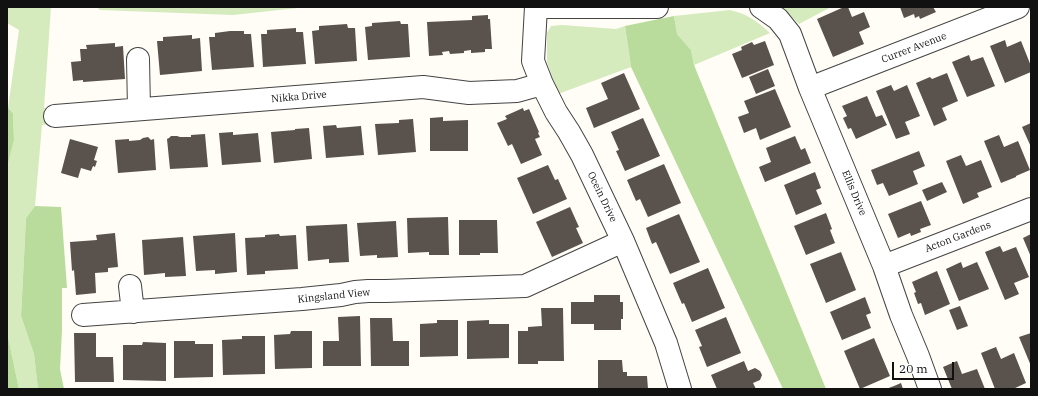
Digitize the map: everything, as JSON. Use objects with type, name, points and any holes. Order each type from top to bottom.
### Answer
[{"type":"street","points":[[536,7],[657,7]]},
{"type":"street","name":"Ocein Drive","points":[[536,7],[533,61],[542,84],[556,112],[582,155],[624,241],[667,346],[680,389]]},
{"type":"street","name":"Ellis Drive","points":[[761,7],[778,19],[790,34],[810,88],[884,266],[930,389]]},
{"type":"street","name":"Currer Avenue","points":[[810,88],[1018,7]]},
{"type":"street","points":[[138,59],[139,110]]},
{"type":"street","name":"Nikka Drive","points":[[55,116],[423,87],[469,93],[517,92],[542,84]]},
{"type":"street","name":"Acton Gardens","points":[[884,266],[1031,209]]},
{"type":"street","name":"Kingsland View","points":[[83,315],[302,299],[368,291],[525,286],[624,241]]},
{"type":"street","points":[[130,286],[133,312]]},
{"type":"green space","points":[[7,7],[51,7],[44,108],[48,108],[48,124],[42,125],[35,206],[26,218],[21,316],[34,354],[38,389],[19,389],[7,336],[7,168],[14,140],[13,113],[8,108],[19,30],[7,23]]},
{"type":"green space","points":[[97,7],[307,7],[233,15],[100,10]]},
{"type":"green space","points":[[782,7],[831,7],[799,24]]},
{"type":"green space","points":[[730,10],[752,18],[770,33],[694,65],[691,50],[677,34],[674,16]]},
{"type":"green space","points":[[674,16],[677,34],[691,50],[694,65],[826,389],[783,389],[631,67],[625,26]]},
{"type":"green space","points":[[562,25],[616,29],[625,26],[631,67],[558,94],[547,62],[547,33],[551,26]]},
{"type":"green space","points":[[8,108],[13,113],[14,140],[7,168]]},
{"type":"green space","points":[[35,206],[61,207],[67,288],[62,288],[60,369],[64,389],[38,389],[34,354],[21,316],[26,218]]},
{"type":"green space","points":[[7,336],[8,337],[19,389],[7,389]]},
{"type":"building","points":[[844,7],[848,7],[852,17],[864,12],[870,27],[859,32],[864,44],[833,57],[817,19]]},
{"type":"building","points":[[900,7],[933,7],[936,12],[920,19],[919,16],[915,18],[914,14],[904,18]]},
{"type":"building","points":[[488,15],[488,19],[490,19],[492,49],[485,49],[485,52],[471,53],[471,50],[464,51],[464,53],[450,54],[449,51],[442,52],[443,55],[429,56],[427,22],[472,20],[472,16]]},
{"type":"building","points":[[400,21],[401,24],[408,24],[410,57],[368,60],[365,27],[372,26],[372,23]]},
{"type":"building","points":[[347,24],[348,28],[355,28],[357,61],[315,64],[312,31],[319,30],[319,26]]},
{"type":"building","points":[[296,28],[296,32],[303,32],[306,64],[263,67],[261,34],[267,34],[267,30]]},
{"type":"building","points":[[244,31],[244,34],[251,34],[254,67],[212,70],[209,37],[215,37],[215,33]]},
{"type":"building","points":[[192,35],[192,39],[200,38],[202,71],[160,75],[157,41],[163,41],[163,37]]},
{"type":"building","points":[[1005,40],[1007,47],[1021,41],[1031,66],[1031,72],[1005,83],[990,46]]},
{"type":"building","points":[[765,41],[774,65],[742,78],[732,54],[742,50],[741,47],[752,42],[754,45]]},
{"type":"building","points":[[115,43],[115,47],[123,46],[125,79],[83,82],[83,80],[73,81],[71,62],[81,61],[80,49],[87,49],[86,45]]},
{"type":"building","points":[[969,55],[971,61],[983,57],[995,86],[967,97],[952,62]]},
{"type":"building","points":[[768,69],[775,86],[756,94],[749,77]]},
{"type":"building","points":[[624,73],[640,109],[594,128],[586,108],[608,99],[601,83]]},
{"type":"building","points":[[947,73],[958,101],[942,108],[947,120],[934,126],[916,83],[930,77],[932,79]]},
{"type":"building","points":[[891,85],[894,91],[907,85],[920,116],[905,122],[910,134],[896,139],[876,91]]},
{"type":"building","points":[[775,89],[791,127],[760,140],[756,128],[744,133],[738,117],[749,113],[744,101]]},
{"type":"building","points":[[867,96],[876,117],[882,115],[887,125],[856,139],[851,128],[848,129],[843,118],[847,116],[842,106]]},
{"type":"building","points":[[523,108],[524,111],[529,109],[539,132],[540,137],[535,139],[542,155],[521,164],[512,144],[508,146],[497,123],[507,119],[505,116]]},
{"type":"building","points":[[443,117],[443,121],[468,120],[468,151],[430,151],[430,118]]},
{"type":"building","points":[[643,118],[660,156],[625,171],[616,151],[619,150],[611,132]]},
{"type":"building","points":[[413,119],[416,152],[378,155],[375,124],[399,123],[399,120]]},
{"type":"building","points":[[1031,123],[1031,147],[1022,127]]},
{"type":"building","points":[[336,125],[337,128],[361,126],[364,155],[326,158],[323,126]]},
{"type":"building","points":[[309,128],[312,159],[274,163],[271,132]]},
{"type":"building","points":[[233,132],[233,135],[258,133],[261,162],[222,165],[219,133]]},
{"type":"building","points":[[205,134],[208,167],[170,169],[167,139],[171,136],[191,137],[191,135]]},
{"type":"building","points":[[999,135],[1004,147],[1018,141],[1030,170],[1001,183],[984,141]]},
{"type":"building","points":[[795,136],[801,150],[805,148],[811,163],[765,182],[759,167],[771,162],[766,148]]},
{"type":"building","points":[[148,137],[151,140],[154,139],[156,170],[118,173],[115,140],[140,140]]},
{"type":"building","points":[[70,139],[98,147],[94,160],[97,161],[95,167],[93,166],[91,171],[81,168],[78,178],[61,173]]},
{"type":"building","points":[[919,151],[925,166],[913,171],[918,184],[889,196],[883,183],[877,185],[871,170]]},
{"type":"building","points":[[961,155],[966,166],[981,160],[992,187],[977,193],[979,197],[963,204],[946,161]]},
{"type":"building","points":[[664,164],[681,203],[648,217],[640,199],[636,201],[627,180]]},
{"type":"building","points":[[548,165],[555,180],[558,179],[567,199],[533,214],[517,178]]},
{"type":"building","points":[[815,172],[821,188],[816,190],[822,204],[796,215],[784,185]]},
{"type":"building","points":[[942,182],[947,192],[927,201],[922,190]]},
{"type":"building","points":[[921,201],[931,225],[920,229],[921,232],[911,236],[910,233],[898,238],[888,214]]},
{"type":"building","points":[[570,207],[579,227],[576,228],[583,243],[552,257],[536,222]]},
{"type":"building","points":[[826,213],[835,243],[806,255],[794,226]]},
{"type":"building","points":[[679,214],[700,262],[670,274],[656,242],[652,244],[646,228]]},
{"type":"building","points":[[448,217],[449,255],[429,255],[429,252],[408,253],[407,218]]},
{"type":"building","points":[[459,220],[497,220],[498,253],[459,255]]},
{"type":"building","points":[[396,221],[398,257],[377,258],[377,255],[360,256],[357,223]]},
{"type":"building","points":[[347,224],[349,262],[329,263],[329,259],[308,261],[306,226]]},
{"type":"building","points":[[115,233],[118,267],[108,268],[108,272],[95,273],[96,293],[76,295],[74,270],[72,271],[70,242],[97,240],[96,235]]},
{"type":"building","points":[[235,233],[237,272],[215,274],[215,270],[196,271],[193,236]]},
{"type":"building","points":[[279,234],[280,236],[296,235],[298,269],[265,271],[265,274],[247,275],[245,238],[265,237],[265,235]]},
{"type":"building","points":[[1031,234],[1031,257],[1023,238]]},
{"type":"building","points":[[183,237],[186,276],[165,277],[165,273],[144,275],[142,240]]},
{"type":"building","points":[[1000,246],[1003,252],[1016,247],[1029,277],[1014,283],[1019,294],[1005,300],[985,252]]},
{"type":"building","points":[[841,252],[856,290],[826,303],[810,264]]},
{"type":"building","points":[[961,262],[963,268],[977,262],[989,289],[959,301],[946,269]]},
{"type":"building","points":[[708,268],[725,308],[692,322],[673,283]]},
{"type":"building","points":[[937,271],[950,304],[925,315],[921,303],[918,304],[914,293],[916,292],[912,282]]},
{"type":"building","points":[[594,295],[620,295],[620,302],[623,302],[623,319],[621,319],[621,330],[594,330],[594,324],[571,324],[571,302],[594,302]]},
{"type":"building","points":[[865,297],[871,313],[866,315],[871,328],[842,340],[830,312]]},
{"type":"building","points":[[960,306],[968,326],[957,330],[949,310]]},
{"type":"building","points":[[541,308],[563,308],[564,361],[538,361],[538,364],[518,364],[518,331],[528,331],[528,327],[542,326]]},
{"type":"building","points":[[360,316],[361,366],[323,366],[323,341],[339,341],[338,317]]},
{"type":"building","points":[[726,317],[741,353],[707,367],[699,347],[702,346],[695,330]]},
{"type":"building","points":[[370,318],[392,318],[393,341],[409,341],[409,366],[371,366]]},
{"type":"building","points":[[437,320],[458,320],[458,356],[420,357],[420,324],[437,323]]},
{"type":"building","points":[[489,320],[489,324],[509,324],[509,358],[467,359],[467,321]]},
{"type":"building","points":[[291,331],[312,331],[312,368],[275,369],[274,335],[290,334]]},
{"type":"building","points":[[74,333],[96,333],[96,357],[113,357],[114,382],[75,382]]},
{"type":"building","points":[[1031,333],[1031,366],[1019,337]]},
{"type":"building","points":[[242,336],[265,336],[265,374],[223,375],[222,340],[242,339]]},
{"type":"building","points":[[874,338],[890,376],[860,389],[844,351]]},
{"type":"building","points":[[174,341],[195,341],[195,344],[213,344],[213,377],[174,378]]},
{"type":"building","points":[[143,342],[166,343],[166,381],[123,380],[123,345],[142,345]]},
{"type":"building","points":[[996,347],[1001,359],[1014,353],[1026,383],[1013,389],[995,389],[981,353]]},
{"type":"building","points":[[598,360],[622,360],[623,372],[627,372],[627,376],[647,376],[648,389],[598,389]]},
{"type":"building","points":[[744,361],[748,371],[755,368],[760,371],[762,375],[760,380],[753,383],[756,389],[717,389],[711,375]]},
{"type":"building","points":[[957,361],[962,374],[977,369],[985,389],[952,389],[943,367]]},
{"type":"building","points":[[901,383],[903,389],[886,389],[894,386]]}]
